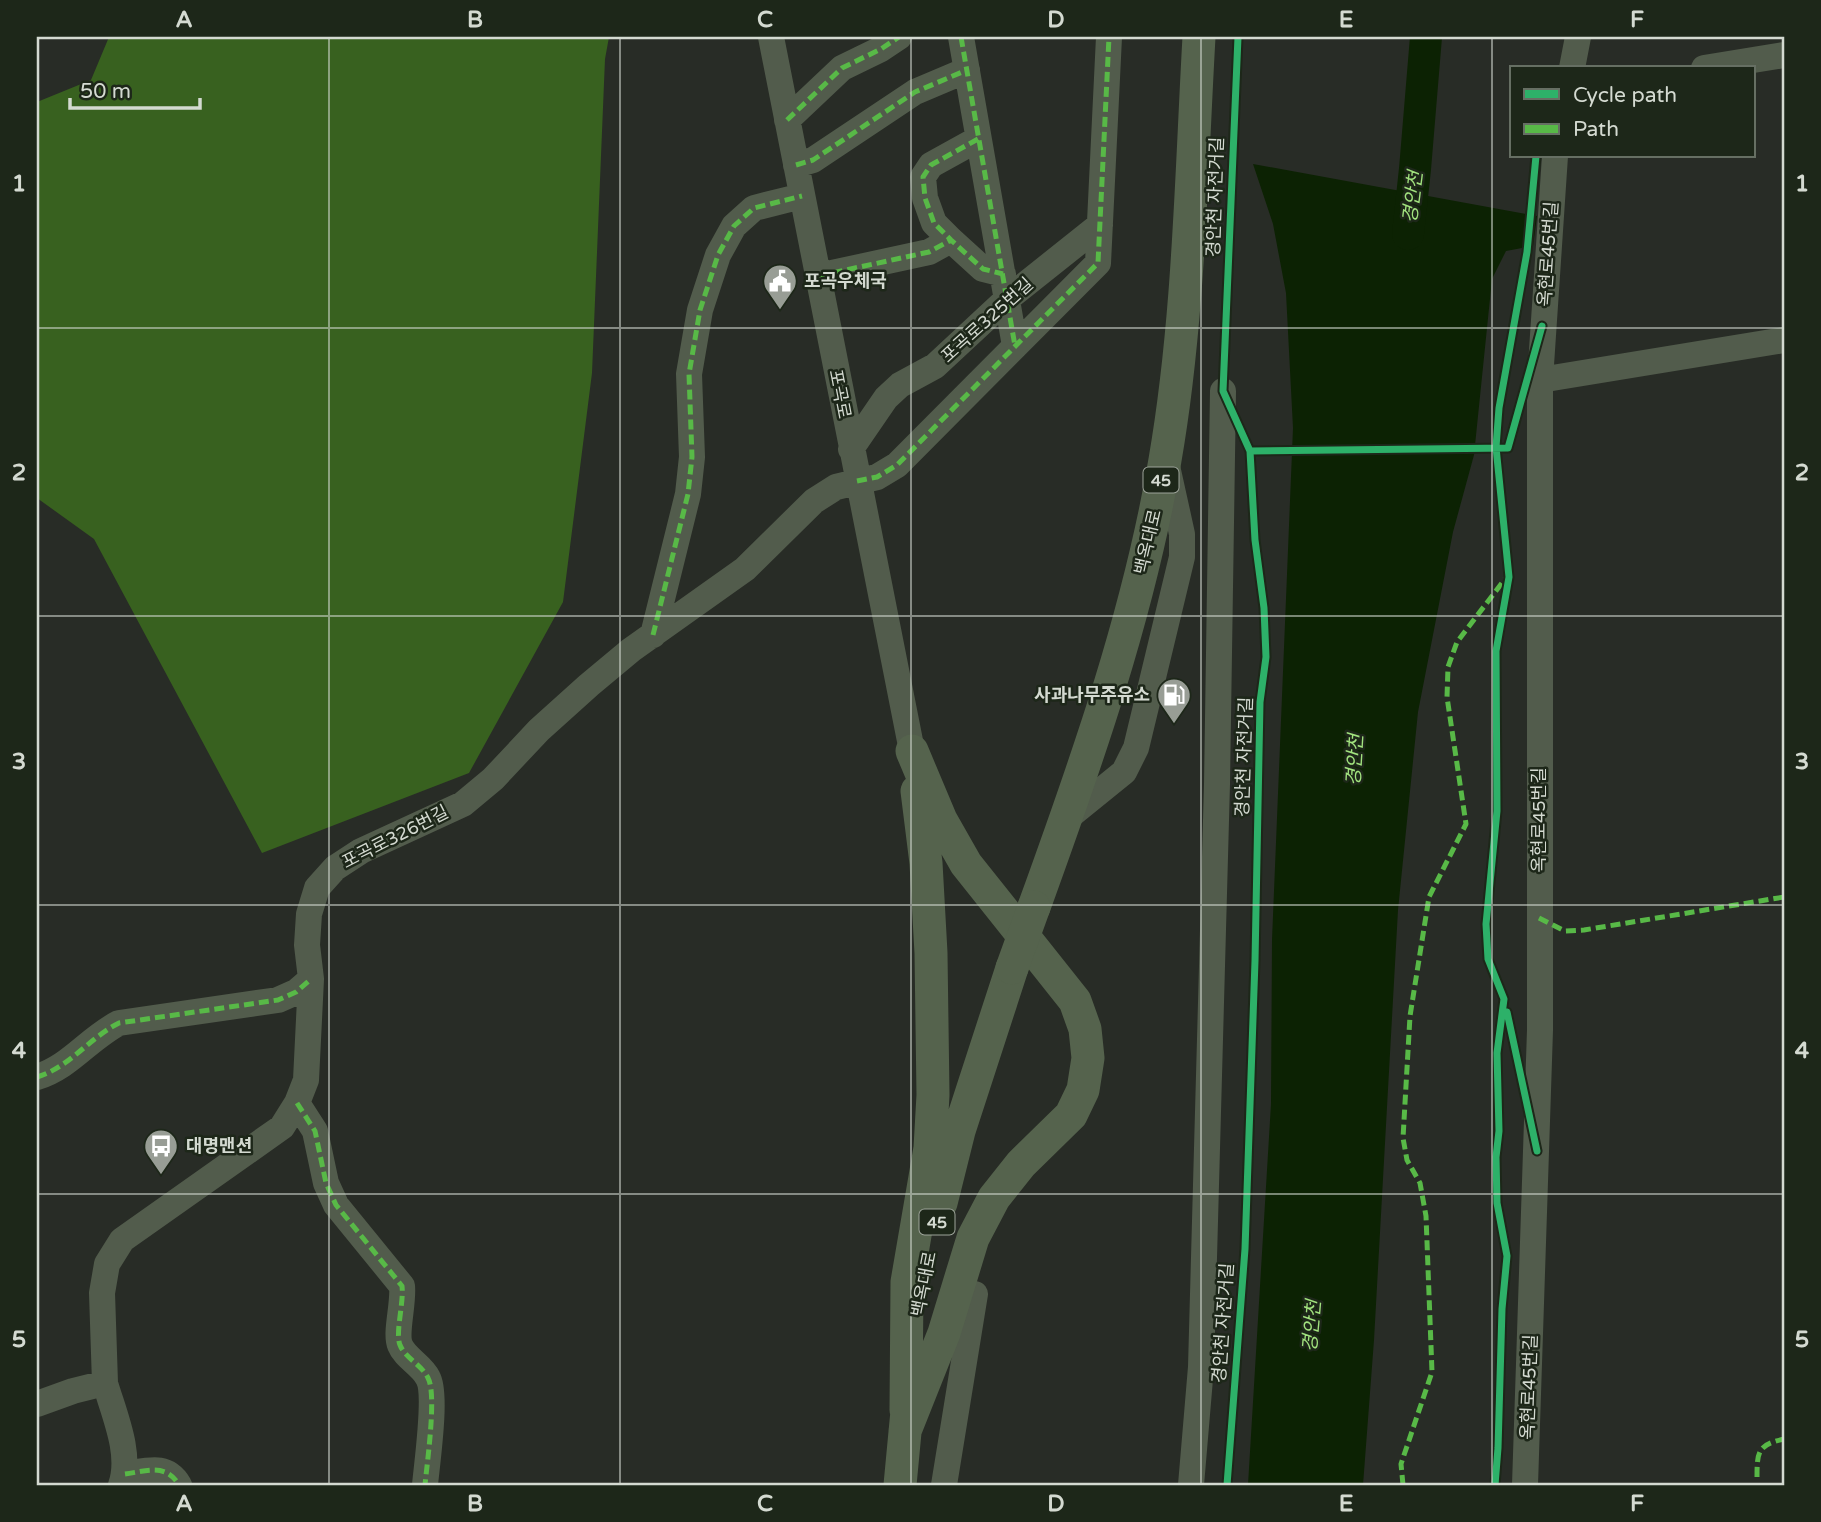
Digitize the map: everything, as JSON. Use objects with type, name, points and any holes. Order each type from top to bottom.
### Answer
[{"type":"main road","name":"백옥대로","points":[[900,1485],[913,1343],[942,1196],[959,1131],[1012,968],[1093,741],[1129,619],[1154,516],[1175,391],[1199,37]]},
{"type":"main road","points":[[905,1431],[907,1282],[930,1148],[934,1036],[926,863],[912,751]]},
{"type":"main road","points":[[905,1431],[944,1333],[974,1238],[1001,1190],[1021,1164],[1071,1115],[1083,1090],[1088,1058],[1085,1029],[1075,1001],[966,864],[941,820],[912,751]]},
{"type":"street","name":"포곡로","points":[[771,37],[912,751]]},
{"type":"street","points":[[787,120],[842,68],[900,37]]},
{"type":"street","points":[[961,37],[1015,346]]},
{"type":"street","name":"포곡로326번길","points":[[123,1480],[122,1442],[105,1383],[102,1293],[107,1264],[122,1240],[282,1127],[297,1103],[306,1080],[311,979],[307,945],[309,914],[317,888],[335,868],[361,851],[463,804],[493,779],[539,730],[589,685],[745,569],[814,501],[836,487],[877,477],[897,465],[1098,263],[1109,37]]},
{"type":"street","points":[[1572,66],[1578,37]]},
{"type":"street","points":[[1716,66],[1784,55]]},
{"type":"street","points":[[796,165],[813,160],[878,114],[915,92],[967,70]]},
{"type":"street","points":[[978,139],[930,165],[923,177],[925,198],[934,223],[1005,286]]},
{"type":"street","name":"옥현로45번길","points":[[1525,1485],[1540,1030],[1540,380],[1555,158]]},
{"type":"street","points":[[653,635],[688,494],[692,457],[689,374],[700,310],[718,255],[734,226],[754,208],[802,196]]},
{"type":"street","name":"포곡로325번길","points":[[851,449],[886,398],[900,385],[935,366],[1005,286],[1100,225]]},
{"type":"street","points":[[817,276],[929,252],[951,240]]},
{"type":"street","points":[[1540,380],[1784,340]]},
{"type":"street","points":[[1191,1485],[1201,1367],[1217,784],[1223,391]]},
{"type":"street","points":[[37,1077],[69,1062],[107,1029],[119,1023],[278,1000],[296,992],[311,979]]},
{"type":"street","points":[[297,1103],[316,1131],[326,1183],[336,1205],[402,1286],[403,1301],[398,1330],[400,1346],[429,1379],[432,1394],[425,1485]]},
{"type":"street","points":[[944,1485],[975,1294]]},
{"type":"street","points":[[37,1404],[105,1383]]},
{"type":"street","points":[[123,1480],[159,1469],[172,1474],[179,1485]]},
{"type":"green space","points":[[109,37],[609,37],[605,59],[592,373],[563,602],[469,773],[262,853],[94,539],[37,498],[37,102],[91,80]]},
{"type":"water","points":[[1253,164],[1537,216],[1533,246],[1506,251],[1492,279],[1474,455],[1453,532],[1418,712],[1398,910],[1374,1340],[1363,1485],[1248,1485],[1271,1104],[1272,940],[1293,428],[1286,293],[1273,224]]},
{"type":"waterway","name":"경안천","points":[[1408,234],[1426,37]]},
{"type":"marked path","points":[[787,120],[842,68],[899,37]]},
{"type":"marked path","points":[[961,37],[1015,346]]},
{"type":"marked path","points":[[857,481],[877,477],[897,465],[1098,263],[1109,37]]},
{"type":"marked path","points":[[796,165],[813,160],[915,92],[967,70]]},
{"type":"marked path","points":[[978,139],[931,165],[923,177],[925,198],[934,223],[951,240],[983,269],[1003,274]]},
{"type":"marked path","points":[[653,635],[688,494],[692,457],[689,374],[700,310],[718,255],[734,226],[754,208],[802,196]]},
{"type":"marked path","points":[[818,276],[929,252],[951,240]]},
{"type":"marked path","points":[[1403,1485],[1401,1464],[1432,1372],[1426,1216],[1420,1183],[1407,1160],[1403,1138],[1410,1016],[1429,897],[1466,824],[1447,697],[1448,667],[1457,642],[1505,579]]},
{"type":"marked path","points":[[1539,918],[1565,931],[1584,930],[1784,897]]},
{"type":"marked path","points":[[37,1077],[60,1066],[119,1023],[278,1000],[296,992],[311,979]]},
{"type":"marked path","points":[[297,1103],[315,1131],[326,1183],[336,1205],[402,1286],[398,1333],[400,1345],[425,1373],[431,1386],[432,1413],[425,1485]]},
{"type":"marked path","points":[[1757,1477],[1761,1450],[1784,1439]]},
{"type":"marked path","points":[[125,1474],[148,1470],[162,1471],[174,1478],[179,1485]]},
{"type":"cycle path","name":"경안천 자전거길","points":[[1227,1485],[1245,1249],[1255,961],[1260,702],[1266,657],[1250,451],[1223,391],[1238,37]]},
{"type":"cycle path","points":[[1495,1485],[1502,1309],[1507,1256],[1497,1203],[1496,1157],[1499,1131],[1497,1053],[1504,999],[1488,959],[1486,924],[1497,811],[1496,651],[1509,577],[1496,447],[1499,408],[1527,252],[1536,158]]},
{"type":"cycle path","points":[[1250,451],[1508,448],[1542,326]]},
{"type":"cycle path","points":[[1507,1012],[1537,1151]]},
{"type":"place","name":"포곡우체국","points":[[780,311]]},
{"type":"place","name":"사과나무주유소","points":[[1174,725]]},
{"type":"place","name":"대명맨션","points":[[161,1176]]}]
